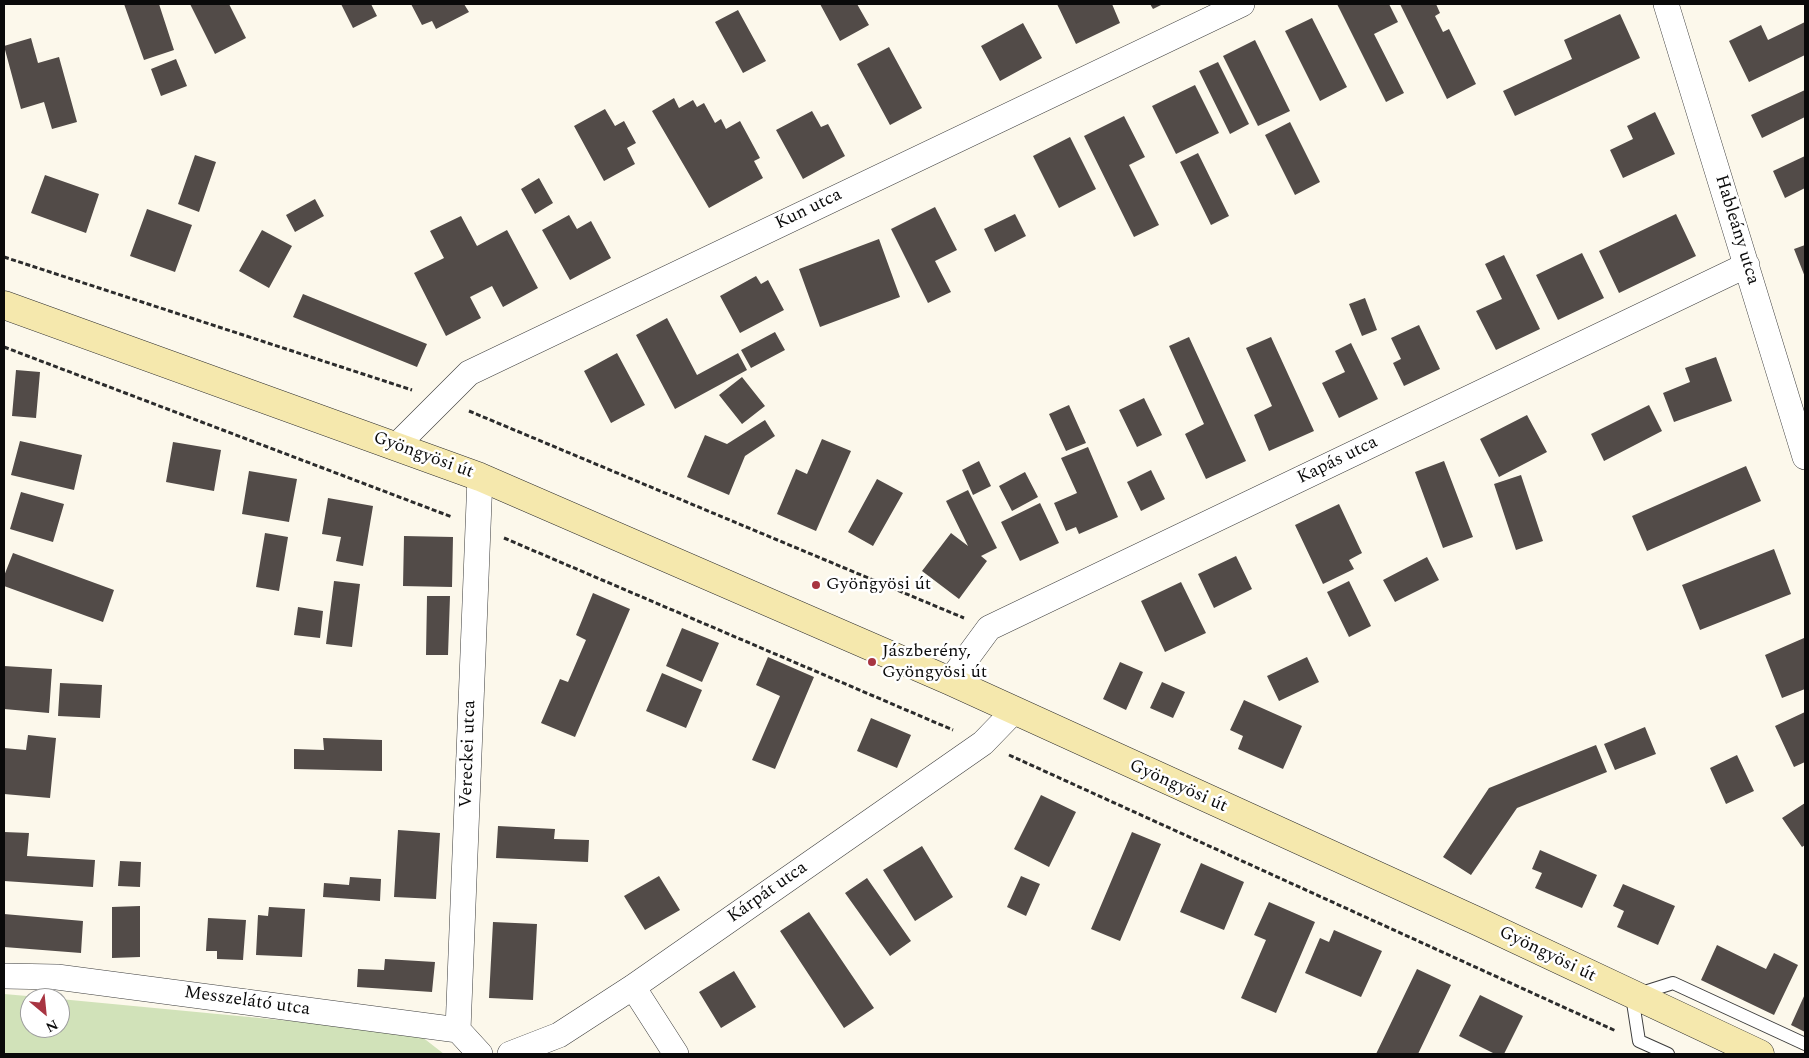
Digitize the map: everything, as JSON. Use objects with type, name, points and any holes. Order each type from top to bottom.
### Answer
[{"type":"street","name":"Kun utca","points":[[396,446],[468,373],[1242,4]]},
{"type":"street","name":"Hableány utca","points":[[1666,4],[1805,457]]},
{"type":"street","name":"Kapás utca","points":[[950,681],[989,628],[1747,265]]},
{"type":"street","name":"Gyöngyösi út","points":[[4,305],[480,478],[950,681],[1013,712],[1477,921],[1632,996],[1760,1054]]},
{"type":"street","name":"Vereckei utca","points":[[458,1030],[480,478]]},
{"type":"street","name":"Kárpát utca","points":[[510,1054],[559,1035],[633,987],[983,743],[1013,712]]},
{"type":"street","name":"Messzelátó utca","points":[[4,976],[57,977],[458,1030]]},
{"type":"street","points":[[633,987],[676,1054]]},
{"type":"street","points":[[458,1030],[480,1054]]},
{"type":"lane","points":[[1668,1054],[1639,1041],[1632,996],[1673,982],[1805,1044]]},
{"type":"path","points":[[4,257],[442,400],[989,628]]},
{"type":"path","points":[[4,347],[478,527],[983,743],[1639,1041]]},
{"type":"green space","points":[[4,994],[20,995],[20,1038],[70,1038],[70,1000],[417,1033],[444,1054],[4,1054]]},
{"type":"building","points":[[124,4],[159,4],[174,50],[144,60]]},
{"type":"building","points":[[190,4],[229,4],[246,38],[215,54]]},
{"type":"building","points":[[341,4],[371,4],[377,16],[353,28]]},
{"type":"building","points":[[411,4],[464,4],[469,12],[436,29],[432,21],[422,25]]},
{"type":"building","points":[[820,4],[857,4],[869,25],[840,41]]},
{"type":"building","points":[[1057,4],[1112,4],[1120,23],[1076,44]]},
{"type":"building","points":[[1150,4],[1163,4],[1153,9]]},
{"type":"building","points":[[1337,4],[1389,4],[1398,22],[1374,34],[1404,93],[1386,102]]},
{"type":"building","points":[[1400,4],[1436,4],[1440,13],[1435,16],[1443,32],[1449,29],[1476,84],[1447,99]]},
{"type":"building","points":[[738,10],[766,61],[743,73],[715,22]]},
{"type":"building","points":[[1620,14],[1640,58],[1515,116],[1503,91],[1572,59],[1564,40]]},
{"type":"building","points":[[1312,18],[1347,87],[1320,101],[1285,31]]},
{"type":"building","points":[[1805,22],[1805,55],[1749,82],[1729,41],[1761,25],[1768,40]]},
{"type":"building","points":[[1023,23],[1042,58],[1000,81],[981,46]]},
{"type":"building","points":[[31,38],[38,63],[59,57],[77,122],[52,129],[44,102],[21,109],[4,46]]},
{"type":"building","points":[[1255,40],[1290,111],[1258,126],[1223,56]]},
{"type":"building","points":[[889,47],[922,108],[890,125],[857,64]]},
{"type":"building","points":[[176,59],[187,86],[161,96],[151,69]]},
{"type":"building","points":[[1218,62],[1249,124],[1230,134],[1199,71]]},
{"type":"building","points":[[1195,85],[1219,133],[1176,154],[1152,106]]},
{"type":"building","points":[[1805,90],[1805,117],[1762,138],[1751,115]]},
{"type":"building","points":[[674,98],[679,108],[693,100],[697,107],[704,103],[715,123],[721,119],[726,129],[740,121],[760,158],[754,161],[763,178],[709,208],[652,111]]},
{"type":"building","points":[[605,109],[615,126],[624,121],[636,143],[627,148],[635,164],[604,181],[574,126]]},
{"type":"building","points":[[812,111],[821,127],[828,124],[845,156],[803,179],[776,130]]},
{"type":"building","points":[[1655,112],[1675,154],[1623,178],[1610,150],[1633,139],[1627,126]]},
{"type":"building","points":[[1124,116],[1145,157],[1129,165],[1159,225],[1134,237],[1084,136]]},
{"type":"building","points":[[1290,122],[1320,182],[1295,195],[1265,135]]},
{"type":"building","points":[[1070,137],[1096,189],[1059,208],[1033,156]]},
{"type":"building","points":[[1198,153],[1229,216],[1211,225],[1180,162]]},
{"type":"building","points":[[195,155],[216,162],[199,212],[178,204]]},
{"type":"building","points":[[1805,156],[1805,188],[1785,198],[1773,171]]},
{"type":"building","points":[[45,175],[99,194],[86,233],[31,213]]},
{"type":"building","points":[[539,178],[553,203],[535,214],[521,189]]},
{"type":"building","points":[[315,199],[324,216],[295,232],[286,215]]},
{"type":"building","points":[[935,207],[957,250],[935,261],[951,292],[928,303],[891,229]]},
{"type":"building","points":[[147,209],[192,225],[175,272],[130,256]]},
{"type":"building","points":[[1015,214],[1026,236],[995,252],[984,229]]},
{"type":"building","points":[[1676,214],[1696,256],[1619,293],[1599,251]]},
{"type":"building","points":[[569,215],[577,229],[591,221],[611,258],[570,280],[542,230]]},
{"type":"building","points":[[461,216],[477,246],[507,230],[538,288],[503,307],[492,286],[470,297],[481,318],[446,336],[414,273],[444,258],[430,231]]},
{"type":"building","points":[[262,230],[292,246],[269,288],[239,271]]},
{"type":"building","points":[[879,239],[900,297],[820,327],[799,269]]},
{"type":"building","points":[[1805,245],[1805,277],[1794,249]]},
{"type":"building","points":[[1582,253],[1604,298],[1558,320],[1536,275]]},
{"type":"building","points":[[1504,255],[1540,329],[1496,350],[1476,311],[1502,299],[1485,264]]},
{"type":"building","points":[[756,276],[761,284],[768,280],[784,310],[740,333],[720,296]]},
{"type":"building","points":[[303,294],[427,344],[417,367],[293,317]]},
{"type":"building","points":[[1365,298],[1377,330],[1362,336],[1349,304]]},
{"type":"building","points":[[667,318],[697,375],[738,353],[747,370],[675,409],[636,335]]},
{"type":"building","points":[[1419,325],[1440,369],[1404,386],[1393,363],[1401,359],[1391,338]]},
{"type":"building","points":[[775,332],[785,350],[751,368],[741,350]]},
{"type":"building","points":[[1189,337],[1246,461],[1206,479],[1185,434],[1204,424],[1169,346]]},
{"type":"building","points":[[1271,337],[1314,431],[1269,451],[1254,415],[1272,406],[1246,348]]},
{"type":"building","points":[[1351,343],[1378,399],[1339,418],[1322,383],[1345,372],[1335,351]]},
{"type":"building","points":[[617,353],[645,405],[611,423],[584,371]]},
{"type":"building","points":[[1716,357],[1732,401],[1674,422],[1663,393],[1690,382],[1685,368]]},
{"type":"building","points":[[16,370],[40,372],[36,418],[12,416]]},
{"type":"building","points":[[742,377],[765,406],[742,424],[719,395]]},
{"type":"building","points":[[1144,398],[1162,435],[1137,447],[1119,410]]},
{"type":"building","points":[[1069,405],[1086,443],[1066,451],[1049,414]]},
{"type":"building","points":[[1649,405],[1662,431],[1604,461],[1591,434]]},
{"type":"building","points":[[1527,415],[1547,452],[1499,477],[1480,439]]},
{"type":"building","points":[[765,420],[775,436],[745,456],[729,495],[687,477],[705,435],[727,444]]},
{"type":"building","points":[[822,439],[851,451],[816,531],[777,514],[796,469],[807,474]]},
{"type":"building","points":[[20,441],[82,455],[74,490],[11,475]]},
{"type":"building","points":[[173,442],[221,450],[214,491],[166,482]]},
{"type":"building","points":[[1088,447],[1118,517],[1079,534],[1076,527],[1066,531],[1054,503],[1077,493],[1061,458]]},
{"type":"building","points":[[979,461],[991,486],[973,495],[962,470]]},
{"type":"building","points":[[1444,461],[1473,537],[1443,548],[1415,472]]},
{"type":"building","points":[[1746,466],[1761,501],[1647,551],[1632,516]]},
{"type":"building","points":[[1151,470],[1165,499],[1141,511],[1127,482]]},
{"type":"building","points":[[249,471],[297,479],[289,522],[242,514]]},
{"type":"building","points":[[1025,472],[1038,497],[1012,511],[999,486]]},
{"type":"building","points":[[1521,475],[1543,541],[1516,550],[1494,484]]},
{"type":"building","points":[[877,479],[903,493],[873,546],[848,532]]},
{"type":"building","points":[[968,490],[997,548],[981,556],[987,561],[959,599],[922,571],[951,533],[968,546],[946,501]]},
{"type":"building","points":[[21,492],[64,504],[53,542],[10,529]]},
{"type":"building","points":[[328,498],[373,506],[363,566],[336,561],[341,537],[322,534]]},
{"type":"building","points":[[1040,503],[1059,543],[1020,561],[1001,522]]},
{"type":"building","points":[[1339,504],[1362,553],[1349,560],[1354,569],[1323,584],[1295,525]]},
{"type":"building","points":[[265,533],[288,537],[279,591],[256,587]]},
{"type":"building","points":[[404,536],[453,537],[452,587],[403,586]]},
{"type":"building","points":[[1774,549],[1791,594],[1700,630],[1682,585]]},
{"type":"building","points":[[13,553],[114,590],[103,622],[4,586],[4,576]]},
{"type":"building","points":[[1236,556],[1252,589],[1214,608],[1198,574]]},
{"type":"building","points":[[1427,557],[1439,580],[1395,602],[1383,580]]},
{"type":"building","points":[[334,581],[360,584],[352,647],[326,644]]},
{"type":"building","points":[[1349,581],[1371,626],[1349,637],[1327,592]]},
{"type":"building","points":[[1181,582],[1206,633],[1165,652],[1141,601]]},
{"type":"building","points":[[593,593],[630,609],[575,737],[541,723],[560,679],[568,682],[586,640],[576,635]]},
{"type":"building","points":[[427,596],[450,596],[448,655],[426,655]]},
{"type":"building","points":[[298,607],[323,611],[320,638],[294,635]]},
{"type":"building","points":[[682,628],[719,643],[702,682],[666,666]]},
{"type":"building","points":[[1804,638],[1805,689],[1782,698],[1765,655]]},
{"type":"building","points":[[768,657],[814,677],[775,769],[752,760],[780,696],[756,685]]},
{"type":"building","points":[[1307,657],[1319,682],[1279,701],[1267,676]]},
{"type":"building","points":[[1120,662],[1143,672],[1126,710],[1103,699]]},
{"type":"building","points":[[4,666],[52,669],[49,713],[4,709]]},
{"type":"building","points":[[662,673],[702,690],[686,728],[646,711]]},
{"type":"building","points":[[1162,682],[1185,692],[1173,718],[1150,708]]},
{"type":"building","points":[[60,683],[102,685],[100,718],[58,716]]},
{"type":"building","points":[[1244,700],[1302,726],[1283,769],[1238,749],[1243,736],[1230,730]]},
{"type":"building","points":[[1805,712],[1805,762],[1794,767],[1775,726]]},
{"type":"building","points":[[871,718],[911,735],[897,768],[857,751]]},
{"type":"building","points":[[1645,727],[1656,754],[1615,770],[1604,744]]},
{"type":"building","points":[[28,735],[56,738],[50,798],[4,794],[4,748],[26,750]]},
{"type":"building","points":[[323,738],[382,740],[382,771],[294,769],[294,749],[324,750]]},
{"type":"building","points":[[1596,745],[1607,772],[1517,808],[1471,875],[1443,857],[1489,788]]},
{"type":"building","points":[[1737,755],[1754,791],[1726,804],[1710,768]]},
{"type":"building","points":[[1041,795],[1076,812],[1049,867],[1014,849]]},
{"type":"building","points":[[1805,803],[1805,845],[1802,847],[1782,818]]},
{"type":"building","points":[[498,826],[555,829],[554,839],[589,840],[588,862],[496,858]]},
{"type":"building","points":[[398,830],[440,833],[436,899],[394,897]]},
{"type":"building","points":[[4,832],[29,833],[27,856],[95,860],[93,887],[4,881]]},
{"type":"building","points":[[1132,832],[1161,844],[1120,941],[1091,929]]},
{"type":"building","points":[[922,846],[953,897],[915,921],[883,870]]},
{"type":"building","points":[[1540,850],[1597,875],[1582,908],[1535,888],[1542,873],[1532,869]]},
{"type":"building","points":[[120,861],[141,862],[140,887],[118,886]]},
{"type":"building","points":[[1201,863],[1244,882],[1224,930],[1180,912]]},
{"type":"building","points":[[659,876],[680,910],[645,930],[624,896]]},
{"type":"building","points":[[1021,876],[1040,884],[1026,916],[1007,907]]},
{"type":"building","points":[[350,877],[381,879],[380,901],[323,897],[324,883],[349,885]]},
{"type":"building","points":[[867,878],[911,941],[890,956],[845,893]]},
{"type":"building","points":[[1623,884],[1675,906],[1658,945],[1617,927],[1624,911],[1613,906]]},
{"type":"building","points":[[1269,902],[1315,922],[1276,1013],[1241,998],[1266,940],[1254,935]]},
{"type":"building","points":[[140,906],[140,957],[112,958],[112,907]]},
{"type":"building","points":[[269,907],[305,909],[302,957],[256,955],[258,915],[268,916]]},
{"type":"building","points":[[809,912],[874,1008],[844,1028],[780,931]]},
{"type":"building","points":[[4,914],[83,921],[81,953],[4,947]]},
{"type":"building","points":[[208,918],[246,920],[243,960],[217,959],[217,951],[206,951]]},
{"type":"building","points":[[493,922],[537,924],[533,1000],[489,998]]},
{"type":"building","points":[[1334,930],[1382,951],[1361,997],[1305,973],[1320,938],[1329,942]]},
{"type":"building","points":[[1717,945],[1766,969],[1774,953],[1798,965],[1774,1015],[1701,980]]},
{"type":"building","points":[[385,959],[435,962],[432,992],[357,987],[358,969],[384,970]]},
{"type":"building","points":[[1417,969],[1451,985],[1418,1054],[1376,1054]]},
{"type":"building","points":[[734,971],[756,1007],[721,1028],[699,992]]},
{"type":"building","points":[[1805,994],[1805,1032],[1791,1025]]},
{"type":"building","points":[[1480,995],[1523,1016],[1504,1054],[1495,1054],[1459,1036]]},
{"type":"place","name":"Gyöngyösi út","points":[[816,585]]},
{"type":"place","name":"Jászberény, Gyöngyösi út","points":[[872,662]]}]
